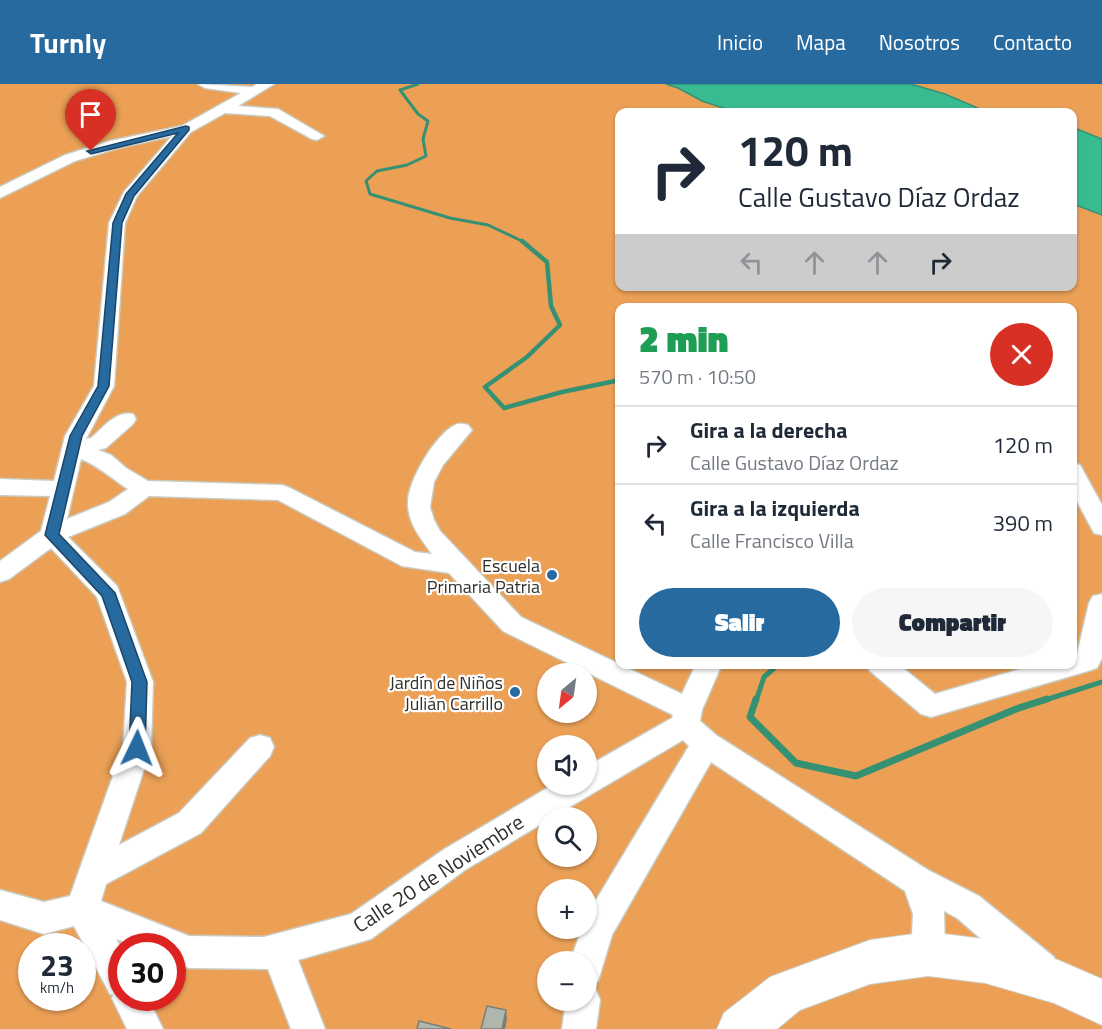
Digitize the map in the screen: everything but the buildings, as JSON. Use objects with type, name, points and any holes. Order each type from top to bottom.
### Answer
[{"type":"main road","points":[[740,1029],[786,993],[870,962],[928,954],[985,961],[1058,982],[1102,1002]]},
{"type":"street","points":[[205,84],[261,88]]},
{"type":"street","points":[[0,193],[70,158],[115,144],[186,129],[261,88]]},
{"type":"street","points":[[222,109],[273,112],[317,135]]},
{"type":"street","points":[[52,535],[75,449],[76,436],[104,386],[117,223],[130,195],[186,129]]},
{"type":"street","points":[[75,449],[98,443],[126,419]]},
{"type":"street","points":[[461,430],[433,460],[419,489],[422,520],[456,565],[512,624],[693,727],[917,880],[968,907],[1058,982]]},
{"type":"street","points":[[75,449],[103,460],[117,473],[144,488],[282,493],[411,560],[456,565]]},
{"type":"street","points":[[1077,480],[1102,527]]},
{"type":"street","points":[[0,487],[64,489]]},
{"type":"street","points":[[0,573],[52,535],[117,508],[144,488]]},
{"type":"street","points":[[52,535],[108,593],[140,682],[137,748],[82,909],[108,956]]},
{"type":"street","points":[[1077,664],[1088,661],[1102,603]]},
{"type":"street","points":[[589,951],[693,727],[708,669]]},
{"type":"street","points":[[885,669],[931,706],[1060,669]]},
{"type":"street","points":[[597,776],[693,727]]},
{"type":"street","points":[[94,874],[190,823],[260,747]]},
{"type":"street","name":"Calle 20 de Noviembre","points":[[82,909],[189,952],[264,953],[278,950],[359,928],[454,860],[563,795]]},
{"type":"street","points":[[917,880],[929,914],[928,954]]},
{"type":"street","points":[[0,905],[44,918],[82,909]]},
{"type":"street","points":[[278,950],[308,1029]]},
{"type":"street","points":[[136,1011],[146,1029]]},
{"type":"street","points":[[579,1029],[581,1011]]},
{"type":"shaded area","points":[[0,84],[666,84],[723,108],[615,108],[615,291],[1077,291],[1077,206],[1102,215],[1102,1029],[0,1029]]},
{"type":"shaded area","points":[[666,84],[911,84],[945,94],[978,108],[723,108],[702,101]]},
{"type":"shaded area","points":[[911,84],[1102,84],[1102,139],[1077,129],[1077,108],[978,108],[945,94]]},
{"type":"shaded area","points":[[1077,129],[1102,139],[1102,215],[1077,206]]},
{"type":"waterway","points":[[418,84],[400,90],[418,114],[428,121],[423,139],[426,156],[407,165],[377,171],[366,181],[370,194],[450,218],[488,225],[522,241]]},
{"type":"waterway","points":[[522,241],[547,262],[551,306],[560,325],[527,357],[485,387],[504,408],[562,392],[615,381]]},
{"type":"waterway","points":[[756,701],[764,677],[773,669]]},
{"type":"waterway","points":[[1042,701],[1102,682]]},
{"type":"waterway","points":[[756,699],[750,717],[796,763],[856,776],[1016,709],[1047,699]]},
{"type":"place","name":"Escuela Primaria Patria","points":[[552,575]]},
{"type":"place","name":"Jardín de Niños Julián Carrillo","points":[[515,692]]},
{"type":"route","points":[[91,151],[186,129],[130,195],[117,223],[104,386],[76,436],[75,449],[52,535],[108,593],[140,682],[137,748]]}]
